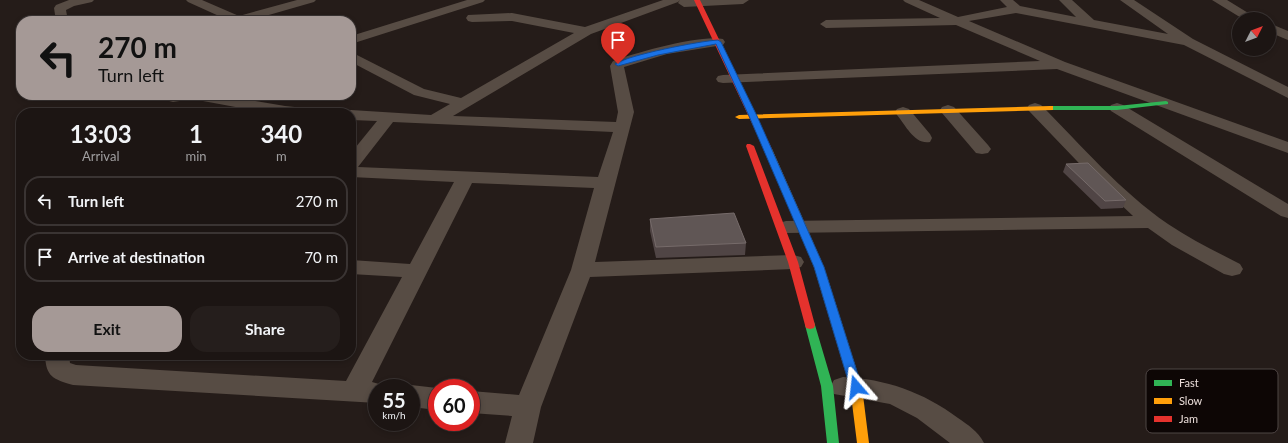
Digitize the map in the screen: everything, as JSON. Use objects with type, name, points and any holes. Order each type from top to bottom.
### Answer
[{"type":"main road","points":[[680,1],[691,14]]},
{"type":"main road","points":[[698,1],[710,25],[709,43],[726,80],[753,116],[791,227],[793,262],[827,386],[833,443]]},
{"type":"main road","points":[[697,25],[710,25]]},
{"type":"main road","points":[[863,443],[856,387],[819,267],[791,227],[745,133],[737,113],[753,116],[1035,108],[1117,108],[1166,103]]},
{"type":"street","points":[[61,16],[60,8],[71,3],[88,0]]},
{"type":"street","points":[[192,0],[226,16]]},
{"type":"street","points":[[266,0],[283,13]]},
{"type":"street","points":[[254,16],[264,13],[283,13],[310,0]]},
{"type":"street","points":[[356,38],[479,0]]},
{"type":"street","points":[[434,120],[586,31],[680,1],[743,0]]},
{"type":"street","points":[[909,0],[1060,65],[1288,148]]},
{"type":"street","points":[[1006,0],[1016,9]]},
{"type":"street","points":[[1065,0],[1091,24]]},
{"type":"street","points":[[1126,0],[1188,42],[1288,93]]},
{"type":"street","points":[[1218,0],[1239,12]]},
{"type":"street","points":[[826,24],[955,21],[984,14],[1016,9],[1188,42]]},
{"type":"street","points":[[472,18],[512,16],[586,31]]},
{"type":"street","points":[[1276,30],[1288,36]]},
{"type":"street","points":[[519,443],[528,407],[582,270],[604,183],[623,127],[626,112],[617,66],[618,64],[709,43]]},
{"type":"street","points":[[356,59],[419,92],[464,103]]},
{"type":"street","points":[[726,80],[1060,65]]},
{"type":"street","points":[[220,100],[263,108]]},
{"type":"street","points":[[1035,108],[1084,158],[1152,222],[1195,249],[1232,269]]},
{"type":"street","points":[[1117,108],[1288,212]]},
{"type":"street","points":[[948,110],[982,149]]},
{"type":"street","points":[[904,112],[924,138]]},
{"type":"street","points":[[356,115],[434,120],[623,127]]},
{"type":"street","points":[[356,158],[389,117]]},
{"type":"street","points":[[356,172],[604,183]]},
{"type":"street","points":[[57,360],[58,368],[74,375],[365,392],[415,272],[466,177]]},
{"type":"street","points":[[791,227],[1152,222]]},
{"type":"street","points":[[582,270],[793,262]]},
{"type":"street","points":[[356,267],[415,272]]},
{"type":"street","points":[[827,386],[856,387],[896,395],[911,400],[932,413],[970,443]]},
{"type":"street","points":[[480,403],[528,407]]},
{"type":"building","points":[[1088,163],[1126,200],[1105,201],[1066,164]]},
{"type":"building","points":[[734,213],[746,243],[656,247],[650,219]]},
{"type":"traffic: fast","points":[[1050,108],[1117,108],[1166,103]]},
{"type":"traffic: fast","points":[[810,325],[827,386],[833,443]]},
{"type":"traffic: slow","points":[[739,117],[1050,108]]},
{"type":"traffic: slow","points":[[768,149],[819,267],[856,387],[863,443]]},
{"type":"traffic: jam","points":[[697,0],[768,149]]},
{"type":"traffic: jam","points":[[750,146],[793,262],[810,325]]},
{"type":"route","points":[[618,64],[657,53],[705,43],[718,42],[753,116],[819,267],[856,387]]}]
